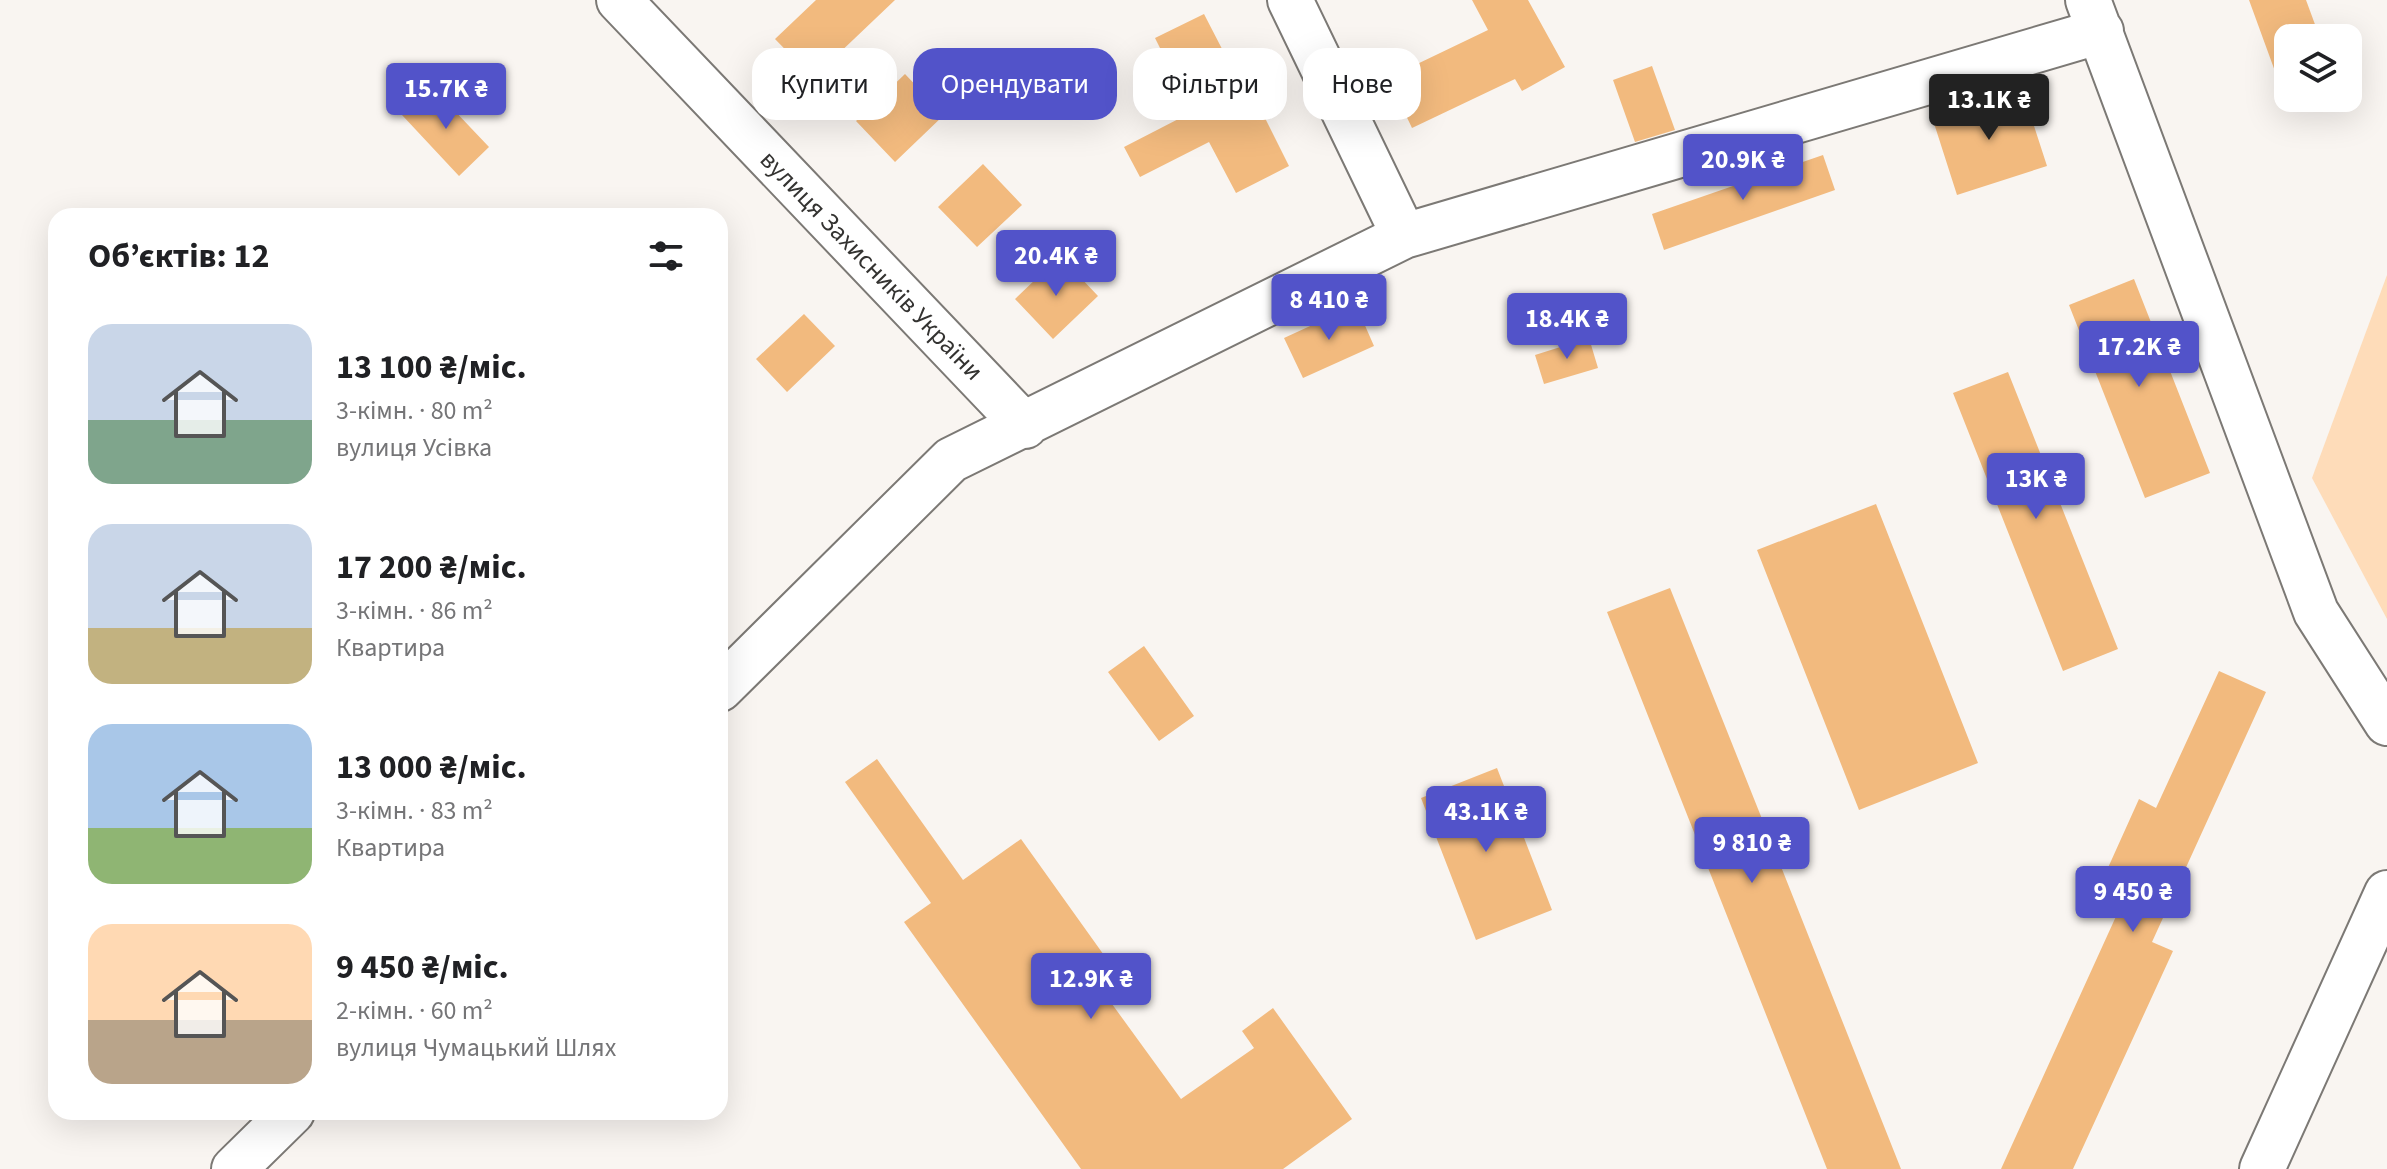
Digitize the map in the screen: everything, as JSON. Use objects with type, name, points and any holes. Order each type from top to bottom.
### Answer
[{"type":"street","name":"вулиця Захисників України","points":[[619,0],[1025,426]]},
{"type":"street","points":[[1290,0],[1404,236]]},
{"type":"street","points":[[728,681],[951,460],[1404,236],[2094,16],[2316,612],[2387,723]]},
{"type":"street","points":[[2262,1169],[2387,893]]},
{"type":"street","points":[[234,1169],[284,1120]]},
{"type":"shaded area","points":[[2387,275],[2387,619],[2312,478]]},
{"type":"building","points":[[816,0],[895,0],[845,48],[784,48],[775,39]]},
{"type":"building","points":[[1472,0],[1528,0],[1565,67],[1522,91],[1515,79],[1412,128],[1408,120],[1421,120],[1421,62],[1488,30]]},
{"type":"building","points":[[2249,0],[2306,0],[2315,24],[2274,24],[2274,69]]},
{"type":"building","points":[[1204,14],[1222,48],[1160,48],[1155,38]]},
{"type":"building","points":[[1652,66],[1675,130],[1635,142],[1613,80]]},
{"type":"building","points":[[905,74],[913,82],[913,120],[939,120],[895,162],[856,121],[897,120],[897,82]]},
{"type":"building","points":[[432,87],[489,147],[459,176],[402,115]]},
{"type":"building","points":[[2022,89],[2047,166],[1957,195],[1932,117]]},
{"type":"building","points":[[1176,120],[1266,120],[1289,166],[1236,193],[1209,142],[1140,177],[1124,147]]},
{"type":"building","points":[[1823,155],[1835,190],[1664,250],[1652,214]]},
{"type":"building","points":[[983,164],[1022,205],[977,247],[938,207]]},
{"type":"building","points":[[1060,256],[1098,296],[1053,339],[1015,299]]},
{"type":"building","points":[[2134,279],[2210,473],[2145,498],[2069,305]]},
{"type":"building","points":[[1356,305],[1374,346],[1303,378],[1284,338]]},
{"type":"building","points":[[804,314],[835,346],[787,392],[756,359]]},
{"type":"building","points":[[1589,338],[1598,368],[1544,384],[1535,355]]},
{"type":"building","points":[[2008,372],[2118,649],[2063,671],[1953,393]]},
{"type":"building","points":[[1876,504],[1978,763],[1859,810],[1757,550]]},
{"type":"building","points":[[1670,588],[1901,1169],[1827,1169],[1607,612]]},
{"type":"building","points":[[1144,646],[1194,716],[1159,741],[1108,672]]},
{"type":"building","points":[[2219,671],[2266,692],[2152,942],[2173,951],[2073,1169],[2001,1169],[2118,912],[2093,901],[2139,799],[2156,808]]},
{"type":"building","points":[[877,759],[963,880],[1021,839],[1106,958],[1088,971],[1181,1099],[1254,1048],[1242,1031],[1273,1008],[1352,1119],[1283,1169],[1081,1169],[904,922],[931,903],[845,782]]},
{"type":"building","points":[[1497,768],[1552,910],[1476,940],[1421,798]]}]
